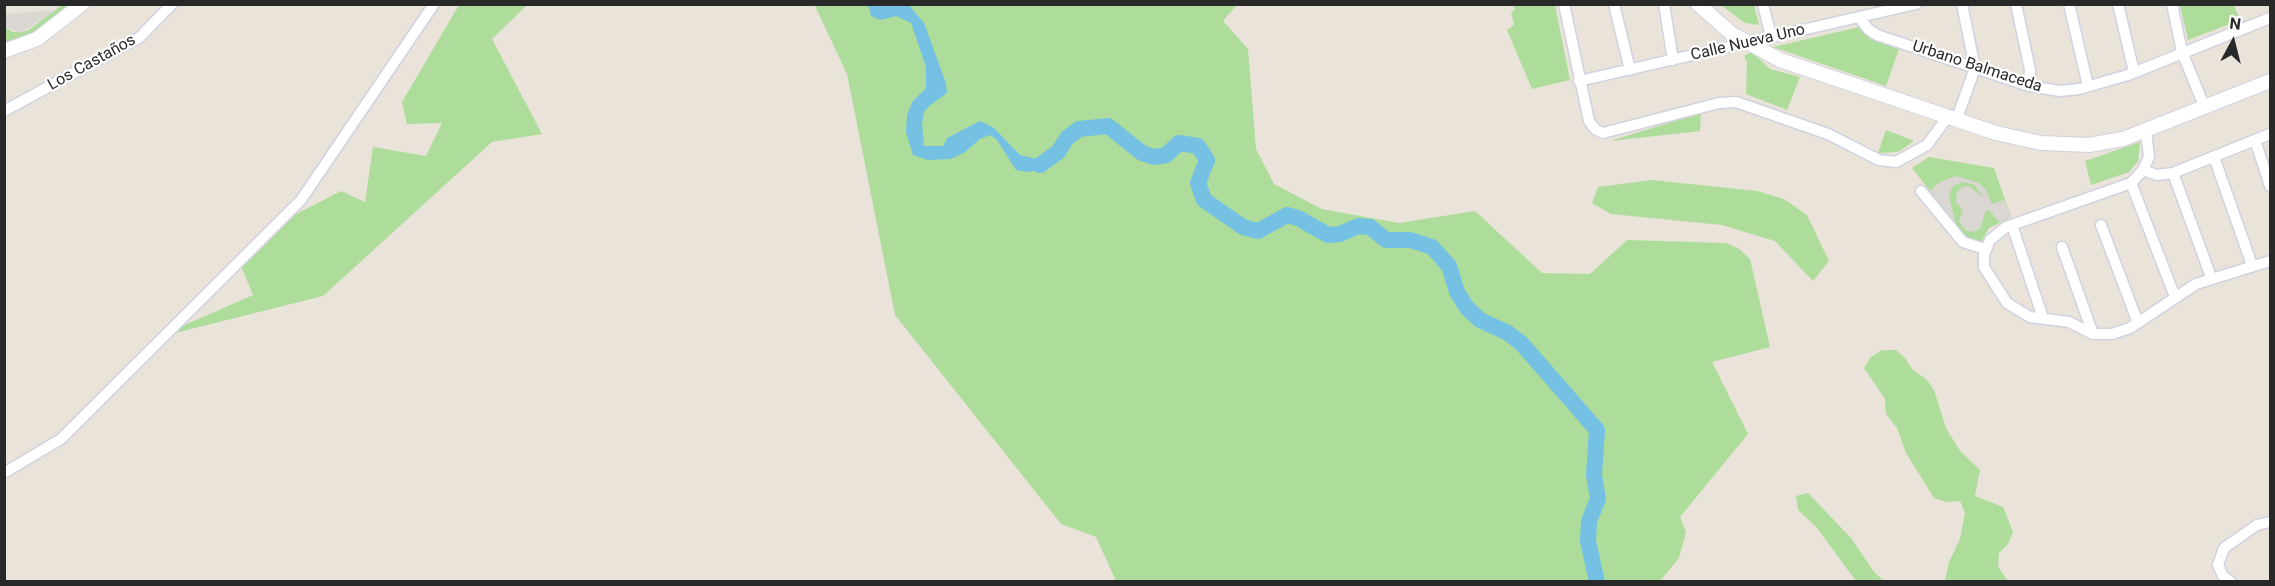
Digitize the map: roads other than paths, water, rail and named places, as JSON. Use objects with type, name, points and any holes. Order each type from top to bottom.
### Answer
[{"type":"street","points":[[4,51],[37,39],[82,4]]},
{"type":"street","name":"Los Castaños","points":[[4,111],[140,37],[172,4]]},
{"type":"street","points":[[4,473],[61,439],[301,200],[434,4]]},
{"type":"street","points":[[1564,4],[1589,121],[1595,129],[1603,133],[1719,103],[1736,102],[1828,134],[1884,162],[1902,160],[1920,150],[1953,117],[1975,68],[1962,4]]},
{"type":"street","points":[[1614,4],[1630,70]]},
{"type":"street","points":[[1664,4],[1673,60]]},
{"type":"street","points":[[1698,4],[1719,24],[1746,43],[1793,64],[2011,137],[2056,145],[2106,143],[2146,131],[2271,81]]},
{"type":"street","points":[[1763,4],[1771,38]]},
{"type":"street","name":"Calle Nueva Uno","points":[[1579,81],[1916,4]]},
{"type":"street","points":[[2016,4],[2030,70],[2029,86]]},
{"type":"street","points":[[2068,4],[2088,86]]},
{"type":"street","points":[[2118,4],[2134,72]]},
{"type":"street","points":[[2172,4],[2182,52],[2205,108]]},
{"type":"street","name":"Urbano Balmaceda","points":[[1859,17],[1877,35],[2029,86],[2060,91],[2088,86],[2134,72],[2271,18]]},
{"type":"street","points":[[2146,131],[2150,151],[2143,170],[2131,183],[1997,232],[1985,249],[1984,267],[2007,303],[2023,315],[2069,322],[2093,334],[2121,332],[2211,277],[2271,261]]},
{"type":"street","points":[[2143,170],[2157,175],[2173,173],[2271,134]]},
{"type":"street","points":[[2255,140],[2271,186]]},
{"type":"street","points":[[2214,157],[2252,265]]},
{"type":"street","points":[[2173,173],[2211,277]]},
{"type":"street","points":[[2131,183],[2175,297]]},
{"type":"street","points":[[1921,191],[1963,242],[1985,249]]},
{"type":"street","points":[[2012,225],[2043,318]]},
{"type":"street","points":[[2101,225],[2138,323]]},
{"type":"street","points":[[2062,247],[2093,334]]},
{"type":"street","points":[[2231,582],[2219,569],[2219,557],[2224,548],[2257,525],[2271,522]]},
{"type":"water","points":[[868,5],[909,5],[924,23],[946,83],[947,93],[924,112],[922,124],[924,146],[943,146],[947,138],[980,121],[994,128],[1020,155],[1041,160],[1053,150],[1059,156],[1043,169],[1028,172],[1016,170],[997,140],[990,135],[980,139],[965,152],[951,159],[928,160],[913,155],[906,132],[907,115],[912,102],[926,88],[926,67],[911,23],[896,16],[880,20],[871,16]]},
{"type":"waterway","points":[[1040,165],[1058,152],[1067,138],[1079,129],[1108,126],[1142,153],[1154,157],[1166,155],[1179,143],[1198,146],[1207,160],[1198,183],[1204,200],[1243,227],[1258,231],[1287,215],[1298,218],[1328,235],[1340,234],[1358,226],[1370,227],[1386,240],[1410,240],[1432,247],[1449,266],[1457,292],[1467,308],[1480,320],[1508,333],[1522,344],[1597,430],[1594,475],[1598,499],[1589,521],[1588,541],[1597,582]]}]
